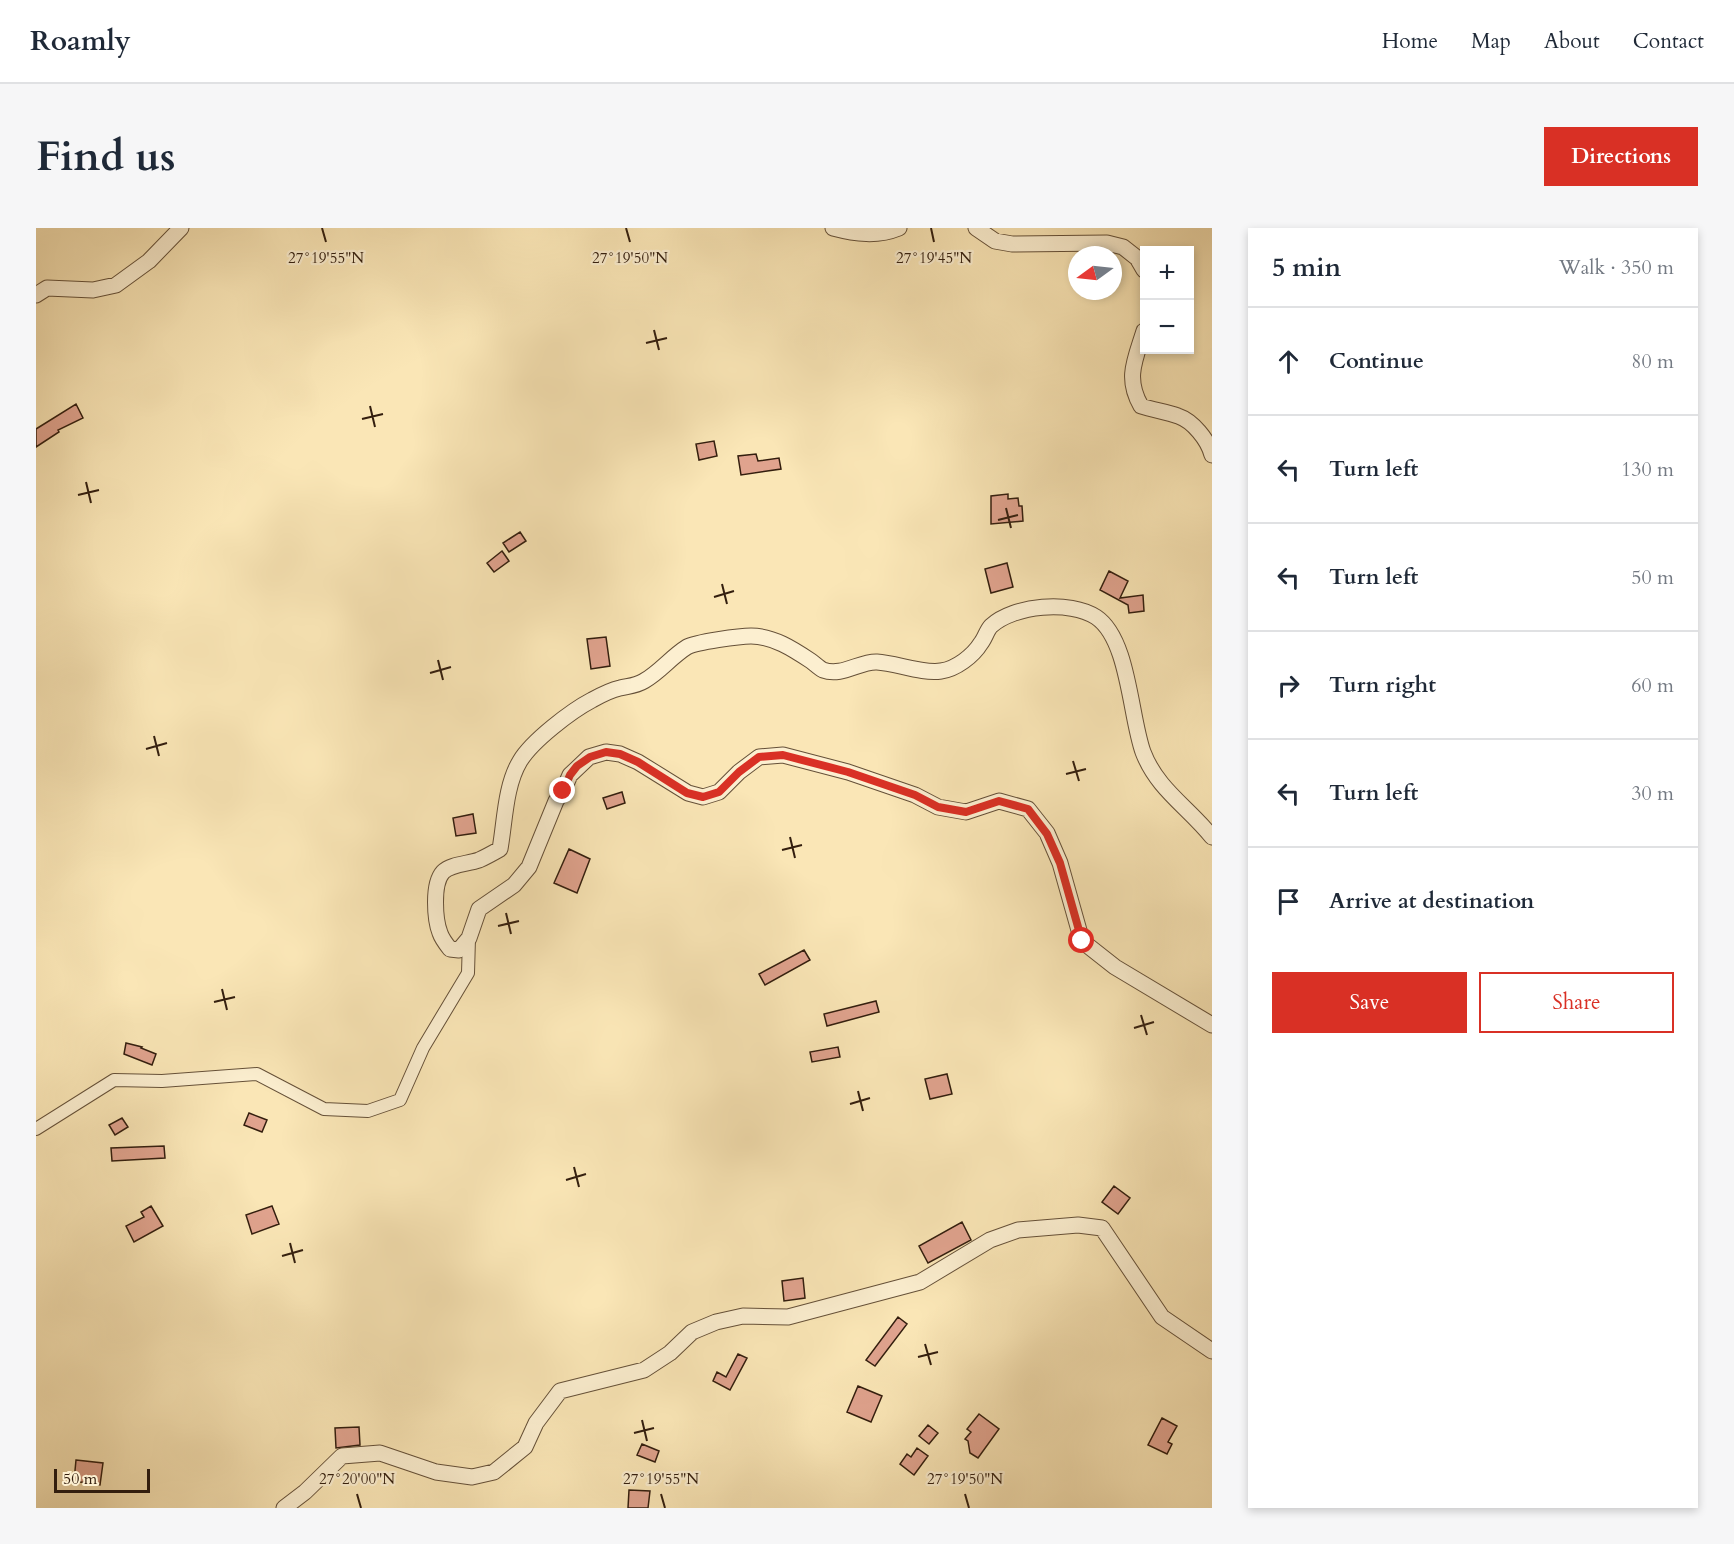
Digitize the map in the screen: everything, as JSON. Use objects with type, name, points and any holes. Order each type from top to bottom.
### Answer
[{"type":"street","points":[[36,295],[47,288],[93,290],[116,285],[149,261],[180,228]]},
{"type":"street","points":[[833,228],[877,235],[899,228]]},
{"type":"street","points":[[975,228],[995,241],[1012,244],[1107,243],[1123,247],[1140,263]]},
{"type":"street","points":[[1140,345],[1131,376],[1134,393],[1141,406],[1180,416],[1196,428],[1210,448],[1212,455]]},
{"type":"street","points":[[469,938],[459,950],[450,949],[445,943],[437,918],[436,897],[439,880],[443,872],[477,861],[500,849],[511,783],[520,760],[568,716],[592,700],[617,688],[638,684],[652,676],[690,646],[750,636],[770,639],[789,647],[823,670],[840,671],[873,662],[939,672],[952,668],[973,653],[982,642],[989,627],[1016,613],[1034,608],[1057,606],[1095,616],[1110,630],[1121,659],[1143,750],[1154,776],[1212,837]]},
{"type":"street","points":[[36,1129],[114,1080],[162,1081],[257,1074],[324,1109],[368,1111],[400,1100],[423,1048],[468,973],[469,938],[479,909],[514,885],[529,867],[556,801],[570,775],[590,757],[606,752],[620,754],[638,762],[687,793],[703,797],[719,792],[739,772],[759,757],[783,755],[848,772],[915,795],[938,807],[966,812],[999,801],[1028,809],[1047,834],[1060,863],[1082,941],[1115,967],[1212,1025]]},
{"type":"street","points":[[284,1508],[305,1492],[342,1456],[380,1453],[436,1472],[472,1477],[494,1472],[525,1447],[536,1423],[560,1391],[644,1370],[670,1353],[692,1332],[716,1322],[743,1316],[788,1317],[920,1282],[990,1240],[1017,1230],[1078,1224],[1102,1228],[1161,1317],[1212,1351]]},
{"type":"building","points":[[76,404],[83,418],[58,430],[59,432],[36,447],[36,429]]},
{"type":"building","points":[[714,441],[717,456],[699,460],[696,444]]},
{"type":"building","points":[[756,454],[758,461],[779,458],[781,469],[741,475],[738,456]]},
{"type":"building","points":[[1008,494],[1008,499],[1018,498],[1019,506],[1022,506],[1023,521],[991,524],[991,496]]},
{"type":"building","points":[[520,532],[526,541],[509,552],[503,543]]},
{"type":"building","points":[[502,551],[509,561],[494,572],[487,563]]},
{"type":"building","points":[[1007,563],[1013,587],[991,593],[985,569]]},
{"type":"building","points":[[1109,571],[1128,581],[1120,598],[1143,595],[1144,611],[1129,613],[1128,605],[1100,590]]},
{"type":"building","points":[[606,637],[610,666],[591,669],[587,639]]},
{"type":"building","points":[[622,792],[625,803],[607,809],[603,798]]},
{"type":"building","points":[[473,814],[476,833],[456,836],[453,818]]},
{"type":"building","points":[[569,849],[590,859],[577,893],[554,883]]},
{"type":"building","points":[[804,950],[810,960],[765,985],[759,974]]},
{"type":"building","points":[[876,1001],[879,1012],[827,1026],[824,1014]]},
{"type":"building","points":[[126,1043],[156,1054],[152,1065],[124,1054]]},
{"type":"building","points":[[838,1047],[840,1057],[812,1062],[810,1052]]},
{"type":"building","points":[[947,1074],[952,1094],[930,1099],[925,1079]]},
{"type":"building","points":[[249,1113],[267,1120],[262,1132],[244,1125]]},
{"type":"building","points":[[122,1118],[128,1127],[115,1135],[109,1125]]},
{"type":"building","points":[[164,1146],[165,1158],[112,1161],[111,1148]]},
{"type":"building","points":[[1114,1186],[1130,1198],[1118,1214],[1102,1202]]},
{"type":"building","points":[[151,1206],[163,1226],[134,1242],[126,1226],[144,1217],[141,1212]]},
{"type":"building","points":[[272,1206],[279,1224],[252,1234],[246,1215]]},
{"type":"building","points":[[962,1222],[971,1240],[928,1263],[919,1246]]},
{"type":"building","points":[[803,1278],[805,1298],[784,1301],[782,1281]]},
{"type":"building","points":[[898,1317],[907,1324],[875,1366],[866,1360]]},
{"type":"building","points":[[738,1354],[747,1358],[730,1390],[713,1381],[717,1372],[726,1377]]},
{"type":"building","points":[[858,1386],[882,1396],[871,1422],[847,1412]]},
{"type":"building","points":[[979,1414],[999,1429],[978,1458],[970,1453],[968,1441],[965,1439],[971,1432],[967,1429]]},
{"type":"building","points":[[1162,1418],[1177,1426],[1168,1442],[1172,1444],[1167,1454],[1148,1445]]},
{"type":"building","points":[[928,1425],[938,1433],[929,1444],[919,1436]]},
{"type":"building","points":[[359,1427],[360,1445],[336,1448],[335,1428]]},
{"type":"building","points":[[642,1444],[659,1451],[655,1462],[637,1455]]},
{"type":"building","points":[[917,1448],[928,1456],[914,1475],[900,1464],[907,1454],[911,1457]]},
{"type":"building","points":[[76,1460],[103,1463],[100,1485],[74,1481]]},
{"type":"building","points":[[629,1490],[650,1491],[648,1508],[628,1508]]},
{"type":"route","points":[[563,791],[577,766],[590,757],[606,752],[620,754],[638,762],[687,793],[703,797],[719,792],[739,772],[759,757],[783,755],[848,772],[915,795],[938,807],[966,812],[999,801],[1028,809],[1047,834],[1060,863],[1082,941]]}]
